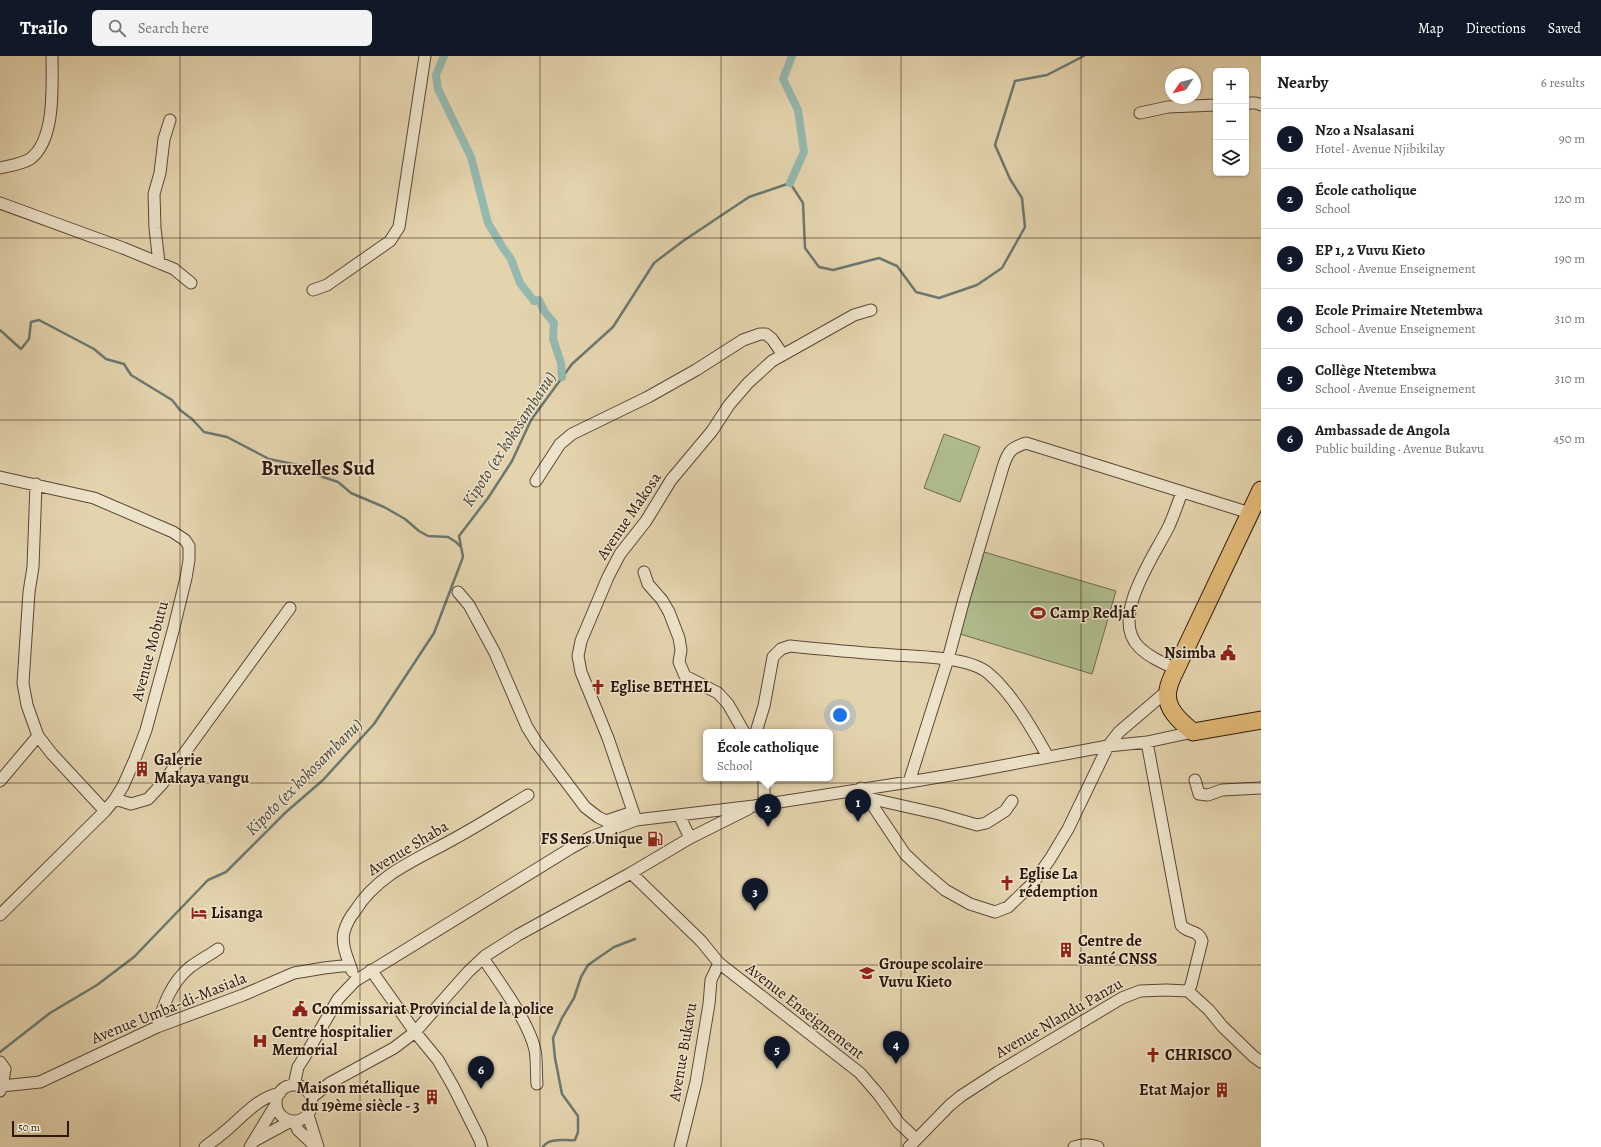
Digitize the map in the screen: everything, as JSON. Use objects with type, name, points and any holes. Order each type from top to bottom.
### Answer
[{"type":"highway","points":[[1261,490],[1167,691],[1169,705],[1175,715],[1193,732],[1261,720]]},
{"type":"street","points":[[0,168],[29,160],[36,154],[42,143],[47,132],[50,111],[52,56]]},
{"type":"street","points":[[313,290],[327,284],[390,241],[399,227],[425,56]]},
{"type":"street","points":[[1249,103],[1261,104]]},
{"type":"street","points":[[1140,113],[1168,107],[1213,105]]},
{"type":"street","points":[[160,263],[155,228],[154,194],[160,173],[164,139],[170,120]]},
{"type":"street","points":[[0,203],[160,263],[174,269],[191,283]]},
{"type":"street","name":"Avenue Makosa","points":[[635,816],[608,738],[581,672],[578,656],[580,641],[600,594],[620,554],[646,521],[671,480],[712,431],[729,405],[748,383],[763,368],[783,355],[854,315],[871,310]]},
{"type":"street","points":[[536,481],[560,444],[572,434],[648,397],[696,370],[743,340],[760,334],[766,334],[772,339],[783,355]]},
{"type":"street","points":[[909,782],[948,659],[964,599],[1007,454],[1014,447],[1026,443],[1250,513]]},
{"type":"street","name":"Avenue Mobutu","points":[[0,477],[94,498],[173,532],[185,540],[189,546],[189,560],[186,578],[146,730],[135,759],[116,799],[0,915]]},
{"type":"street","points":[[36,484],[33,567],[29,592],[23,683],[27,705],[38,736],[52,754],[105,811]]},
{"type":"street","points":[[1176,669],[1152,658],[1138,647],[1132,638],[1129,622],[1130,606],[1137,586],[1169,526],[1182,492]]},
{"type":"street","points":[[644,572],[648,584],[662,600],[669,612],[678,638],[681,650],[679,662],[685,676],[718,693],[728,704],[742,729]]},
{"type":"street","points":[[458,592],[470,605],[495,653],[527,727],[544,754],[585,807],[606,821],[635,816],[679,815],[759,805],[861,788],[909,782],[1108,746],[1147,742],[1193,732]]},
{"type":"street","points":[[116,799],[130,804],[148,799],[162,784],[290,608]]},
{"type":"street","points":[[757,729],[764,706],[773,657],[781,649],[790,646],[883,655],[948,659],[974,666],[987,672],[1008,695],[1034,731],[1048,757]]},
{"type":"street","points":[[861,788],[905,854],[945,890],[970,904],[995,912],[1008,908],[1033,883],[1050,859],[1068,829],[1108,746],[1120,732],[1167,691]]},
{"type":"street","points":[[0,781],[38,736]]},
{"type":"street","points":[[1147,742],[1181,925],[1183,928],[1195,932],[1200,936],[1202,941],[1188,991],[1209,1010],[1222,1026],[1261,1062]]},
{"type":"street","points":[[1195,780],[1199,794],[1208,795],[1222,790],[1261,788]]},
{"type":"street","points":[[759,805],[763,781]]},
{"type":"street","name":"Avenue Shaba","points":[[355,981],[343,939],[348,922],[361,900],[376,885],[394,872],[528,795]]},
{"type":"street","points":[[868,798],[939,814],[977,825],[986,823],[1005,811],[1012,801]]},
{"type":"street","points":[[312,1097],[330,1083],[394,1048],[415,1032],[468,972],[483,958],[518,935],[631,873],[690,838],[759,805]]},
{"type":"street","points":[[679,815],[690,838]]},
{"type":"street","points":[[294,1085],[298,1067],[338,999],[355,981],[571,848],[635,816]]},
{"type":"street","name":"Avenue Enseignement","points":[[631,873],[701,941],[719,963],[860,1074],[879,1095],[913,1143]]},
{"type":"street","points":[[157,1027],[164,1005],[177,982],[188,969],[218,950]]},
{"type":"street","points":[[483,958],[499,981],[527,1028],[535,1050],[537,1084]]},
{"type":"street","name":"Avenue Bukavu","points":[[680,1147],[696,1082],[709,1004],[711,980],[719,963]]},
{"type":"street","name":"Avenue Umba-di-Masiala","points":[[1,1089],[40,1082],[157,1027],[243,995],[294,973],[350,965]]},
{"type":"street","points":[[371,970],[415,1032],[438,1060],[453,1086],[482,1147]]},
{"type":"street","name":"Avenue Nlandu Panzu","points":[[913,1143],[961,1096],[998,1072],[1122,998],[1140,991],[1188,991]]},
{"type":"street","points":[[1,1089],[2,1066]]},
{"type":"street","points":[[294,1085],[302,1086],[308,1091],[312,1097],[311,1110],[304,1119],[293,1121],[252,1144],[284,1088],[294,1085]]},
{"type":"street","points":[[205,1147],[253,1106],[266,1098],[280,1093]]},
{"type":"street","points":[[276,1104],[281,1115],[293,1121],[298,1130],[317,1147]]},
{"type":"street","points":[[308,1115],[317,1147]]},
{"type":"street","points":[[1074,1147],[1080,1144],[1098,1147]]},
{"type":"green space","points":[[944,434],[980,447],[960,502],[924,488]]},
{"type":"green space","name":"Camp Redjaf","points":[[984,552],[1116,591],[1092,674],[960,634]]},
{"type":"waterway","points":[[444,56],[436,75],[438,89],[471,157],[488,223],[511,259],[520,283],[534,301],[539,300],[544,311],[554,323],[553,339],[561,363],[562,377]]},
{"type":"waterway","points":[[790,183],[804,152],[798,110],[783,79],[792,56]]},
{"type":"waterway","name":"Kipoto (ex kokosambanu)","points":[[0,1052],[50,1013],[97,985],[134,957],[208,880],[226,872],[285,813],[323,780],[374,724],[434,633],[463,557],[459,536],[488,498],[512,461],[531,420],[572,364],[613,327],[654,263],[683,241],[749,197],[790,183],[803,203],[805,248],[819,267],[833,270],[879,258],[897,266],[916,292],[939,298],[977,285],[1002,268],[1025,227],[1022,198],[1010,179],[995,145],[1015,81],[1047,75],[1084,56]]},
{"type":"waterway","points":[[0,330],[21,349],[29,339],[31,322],[39,320],[94,349],[106,359],[124,364],[131,375],[172,400],[180,410],[192,419],[204,432],[227,437],[269,459],[298,465],[323,477],[338,482],[351,493],[384,507],[405,519],[419,531],[428,536],[448,537],[461,547]]},
{"type":"waterway","points":[[543,1147],[549,1142],[553,1141],[575,1140],[578,1132],[578,1116],[562,1094],[553,1038],[562,1018],[574,998],[581,977],[588,965],[614,947],[635,939]]},
{"type":"place","name":"Camp Redjaf","points":[[1038,613]]},
{"type":"place","name":"Nsimba","points":[[1228,653]]},
{"type":"place","name":"Eglise BETHEL","points":[[598,687]]},
{"type":"place","name":"Galerie Makaya vangu","points":[[142,769]]},
{"type":"place","name":"Nzo a Nsalasani","points":[[858,822]]},
{"type":"place","name":"École catholique","points":[[768,827]]},
{"type":"place","name":"FS Sens Unique","points":[[655,839]]},
{"type":"place","name":"Eglise La rédemption","points":[[1007,883]]},
{"type":"place","name":"EP 1, 2 Vuvu Kieto","points":[[755,911]]},
{"type":"place","name":"Lisanga","points":[[199,913]]},
{"type":"place","name":"Centre de Santé CNSS","points":[[1066,950]]},
{"type":"place","name":"Groupe scolaire Vuvu Kieto","points":[[867,973]]},
{"type":"place","name":"Commissariat Provincial de la police","points":[[300,1009]]},
{"type":"place","name":"Centre hospitalier Memorial","points":[[260,1041]]},
{"type":"place","name":"CHRISCO","points":[[1153,1055]]},
{"type":"place","name":"Ecole Primaire Ntetembwa","points":[[896,1064]]},
{"type":"place","name":"Collège Ntetembwa","points":[[777,1069]]},
{"type":"place","name":"Ambassade de Angola","points":[[481,1089]]},
{"type":"place","name":"Etat Major","points":[[1222,1090]]},
{"type":"place","name":"Maison métallique du 19ème siècle - 3","points":[[432,1097]]},
{"type":"district","name":"Bruxelles Sud","points":[[318,468]]}]
